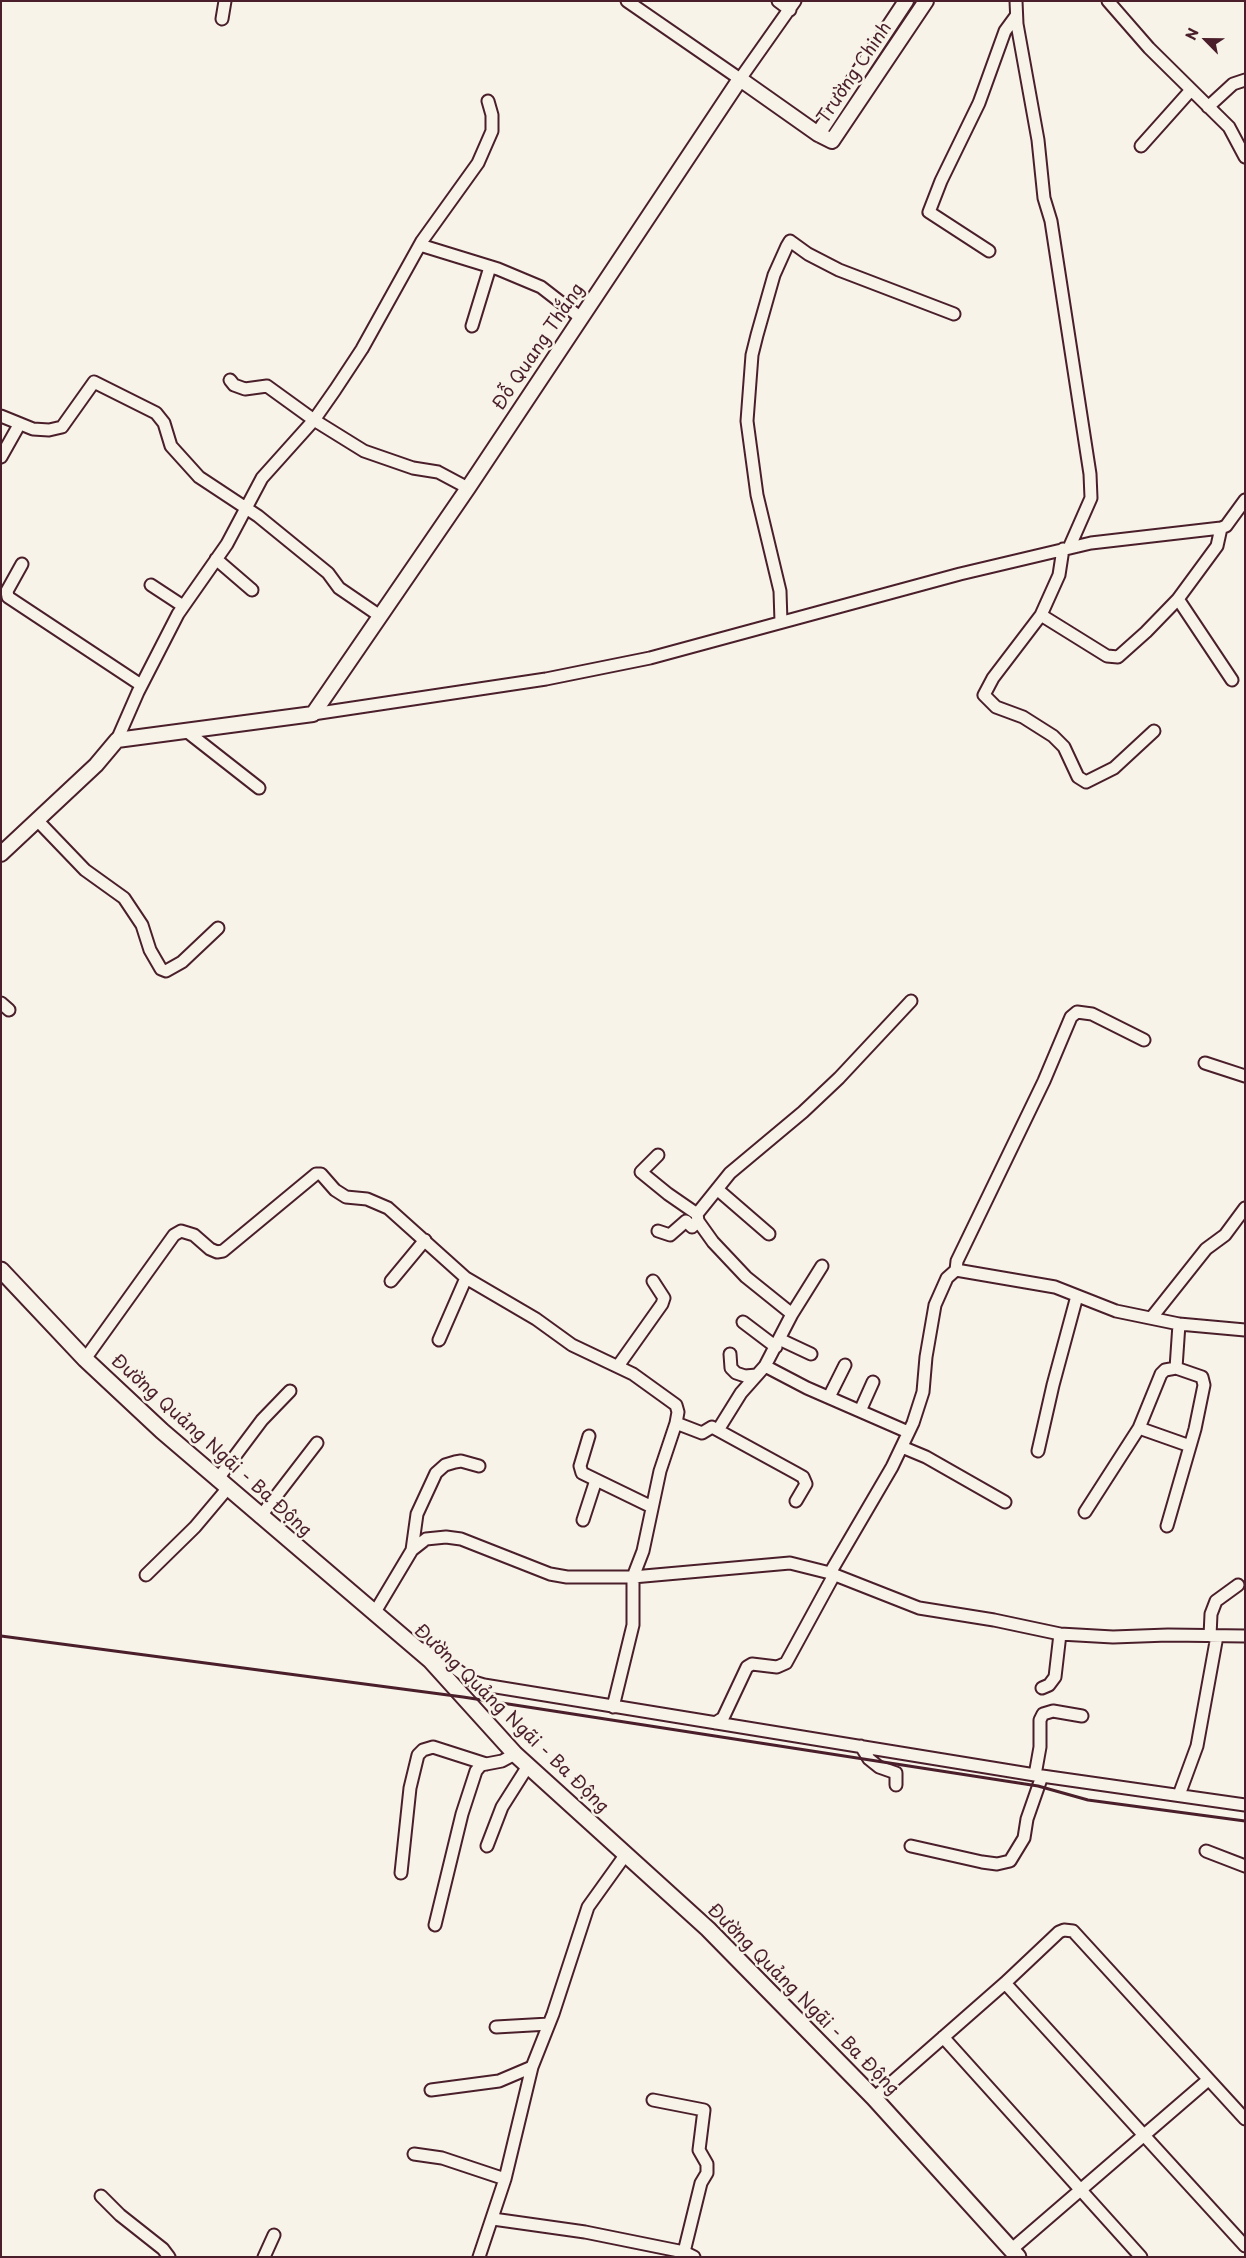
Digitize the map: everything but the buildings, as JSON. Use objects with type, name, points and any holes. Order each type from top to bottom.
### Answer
[{"type":"main road","name":"Đường Quảng Ngãi - Ba Động","points":[[1,1270],[85,1359],[222,1485],[375,1612],[405,1641],[430,1660],[515,1754],[708,1929],[874,2098],[1015,2253]]},
{"type":"street","points":[[222,19],[225,1]]},
{"type":"street","points":[[626,1],[818,134]]},
{"type":"street","points":[[778,1],[793,6]]},
{"type":"street","name":"Trường Chinh","points":[[906,1],[818,134],[832,142],[926,1]]},
{"type":"street","points":[[1016,1],[1016,16],[1038,140],[1044,198],[1051,221],[1090,474],[1091,498],[1066,549],[1059,575],[1041,615],[993,678],[984,695],[996,707],[1030,721],[1053,736],[1064,747],[1078,777],[1086,782],[1114,768],[1154,731]]},
{"type":"street","points":[[1108,1],[1149,48],[1229,128],[1245,157]]},
{"type":"street","name":"Đỗ Quang Thắng","points":[[313,714],[468,488],[740,79],[793,6]]},
{"type":"street","points":[[989,251],[929,212],[941,180],[979,103],[1005,31],[1016,16]]},
{"type":"street","points":[[1208,107],[1233,84],[1245,80]]},
{"type":"street","points":[[1141,146],[1191,90]]},
{"type":"street","points":[[3,849],[96,765],[117,740],[142,685],[183,606],[227,544],[262,478],[314,420],[362,349],[420,245],[478,163],[487,146],[492,123],[488,101]]},
{"type":"street","points":[[781,622],[780,592],[757,495],[747,421],[752,355],[756,335],[774,275],[787,246],[790,241],[808,254],[839,270],[954,314]]},
{"type":"street","points":[[420,245],[490,267],[541,287],[581,318]]},
{"type":"street","points":[[472,326],[490,267]]},
{"type":"street","points":[[230,380],[234,385],[246,389],[267,386],[314,420],[364,451],[413,468],[438,472],[468,488]]},
{"type":"street","points":[[1,416],[19,425],[49,430],[62,427],[94,382],[156,413],[164,422],[171,446],[199,477],[258,516],[328,574],[340,588],[380,616]]},
{"type":"street","points":[[1,457],[19,425]]},
{"type":"street","points":[[117,740],[313,714],[546,679],[650,658],[781,622],[1091,543],[1221,528],[1226,526],[1245,500]]},
{"type":"street","points":[[1041,615],[1079,640],[1112,658],[1118,656],[1130,648],[1178,599],[1217,546],[1221,528]]},
{"type":"street","points":[[216,558],[252,590]]},
{"type":"street","points":[[22,564],[7,591],[8,597],[142,685]]},
{"type":"street","points":[[151,585],[183,606]]},
{"type":"street","points":[[1178,599],[1232,680]]},
{"type":"street","points":[[185,730],[259,788]]},
{"type":"street","points":[[37,820],[85,870],[124,898],[142,925],[150,950],[161,969],[166,971],[182,962],[218,928]]},
{"type":"street","points":[[658,1232],[670,1235],[686,1221],[692,1227],[730,1173],[804,1112],[839,1078],[911,1001]]},
{"type":"street","points":[[715,1723],[723,1718],[747,1668],[752,1664],[777,1667],[786,1663],[832,1574],[902,1447],[923,1392],[926,1357],[935,1305],[947,1278],[956,1270],[957,1262],[1044,1081],[1071,1017],[1077,1012],[1092,1014],[1144,1040]]},
{"type":"street","points":[[1205,1063],[1245,1076]]},
{"type":"street","points":[[658,1154],[641,1172],[698,1217],[713,1242],[746,1277],[792,1314]]},
{"type":"street","points":[[85,1359],[174,1235],[185,1231],[194,1235],[210,1249],[217,1252],[223,1251],[316,1174],[321,1174],[335,1190],[346,1197],[367,1199],[388,1208],[466,1278],[536,1320],[572,1346],[618,1366],[654,1388],[676,1405],[678,1412],[676,1424],[662,1464],[643,1551],[633,1577],[634,1624],[612,1706]]},
{"type":"street","points":[[717,1189],[769,1234]]},
{"type":"street","points":[[1152,1317],[1206,1249],[1225,1235],[1245,1208]]},
{"type":"street","points":[[391,1281],[424,1240]]},
{"type":"street","points":[[718,1430],[741,1393],[761,1370],[778,1343],[792,1314],[822,1266]]},
{"type":"street","points":[[956,1270],[1038,1283],[1116,1311],[1179,1324],[1245,1330]]},
{"type":"street","points":[[439,1340],[466,1278]]},
{"type":"street","points":[[618,1366],[662,1304],[664,1298],[653,1281]]},
{"type":"street","points":[[1038,1451],[1053,1385],[1077,1296]]},
{"type":"street","points":[[743,1322],[778,1343],[811,1354]]},
{"type":"street","points":[[1176,1368],[1179,1324]]},
{"type":"street","points":[[730,1354],[731,1368],[736,1373],[745,1376],[761,1370],[829,1397],[908,1432]]},
{"type":"street","points":[[829,1397],[845,1365]]},
{"type":"street","points":[[1085,1512],[1139,1428],[1161,1374],[1165,1370],[1176,1368],[1202,1377],[1204,1380],[1199,1413],[1166,1526]]},
{"type":"street","points":[[860,1411],[873,1382]]},
{"type":"street","points":[[146,1575],[195,1526],[262,1420],[290,1391]]},
{"type":"street","points":[[676,1424],[702,1433],[712,1427],[802,1478],[806,1484],[796,1501]]},
{"type":"street","points":[[1139,1428],[1190,1446]]},
{"type":"street","points":[[589,1436],[580,1470],[596,1480],[652,1507]]},
{"type":"street","points":[[260,1516],[317,1443]]},
{"type":"street","points":[[902,1447],[926,1456],[1004,1502]]},
{"type":"street","points":[[412,1550],[418,1514],[436,1472],[445,1465],[454,1462],[462,1461],[479,1466]]},
{"type":"street","points":[[583,1520],[596,1480]]},
{"type":"street","points":[[375,1612],[412,1550],[426,1539],[446,1537],[461,1539],[550,1574],[567,1578],[633,1577],[790,1562],[832,1574],[919,1608],[994,1620],[1060,1634],[1112,1637],[1168,1635],[1245,1636]]},
{"type":"street","points":[[1179,1795],[1196,1746],[1214,1636],[1211,1614],[1216,1601],[1238,1585]]},
{"type":"street","points":[[1042,1688],[1049,1685],[1055,1677],[1060,1634]]},
{"type":"street","points":[[405,1641],[442,1659],[474,1682],[484,1685],[1039,1776],[1245,1805]]},
{"type":"street","points":[[911,1846],[975,1861],[997,1864],[1010,1861],[1024,1838],[1027,1819],[1039,1776],[1040,1720],[1043,1714],[1048,1711],[1082,1716]]},
{"type":"street","points":[[861,1746],[869,1759],[879,1767],[896,1773],[896,1785]]},
{"type":"street","points":[[400,1873],[410,1788],[418,1754],[422,1750],[433,1747],[486,1764]]},
{"type":"street","points":[[436,1925],[468,1794],[476,1771],[479,1767],[502,1761],[515,1754]]},
{"type":"street","points":[[487,1846],[502,1807],[528,1766]]},
{"type":"street","points":[[1206,1851],[1245,1866]]},
{"type":"street","points":[[479,2257],[505,2179],[532,2067],[549,2024],[588,1907],[626,1854]]},
{"type":"street","points":[[874,2098],[1005,1983],[1059,1932],[1073,1931],[1245,2119]]},
{"type":"street","points":[[1005,1983],[1245,2246]]},
{"type":"street","points":[[496,2026],[549,2024]]},
{"type":"street","points":[[943,2037],[1080,2192],[1141,2257]]},
{"type":"street","points":[[431,2090],[499,2081],[532,2067]]},
{"type":"street","points":[[1015,2253],[1144,2134],[1208,2080]]},
{"type":"street","points":[[493,2219],[585,2232],[689,2254],[701,2183],[707,2174],[707,2164],[699,2150],[704,2110],[653,2100]]},
{"type":"street","points":[[414,2154],[442,2158],[505,2179]]},
{"type":"street","points":[[102,2196],[120,2215],[163,2249],[170,2257]]},
{"type":"street","points":[[264,2257],[274,2235]]},
{"type":"railway","points":[[1,1636],[463,1697],[1038,1786],[1088,1800],[1245,1821]]}]
